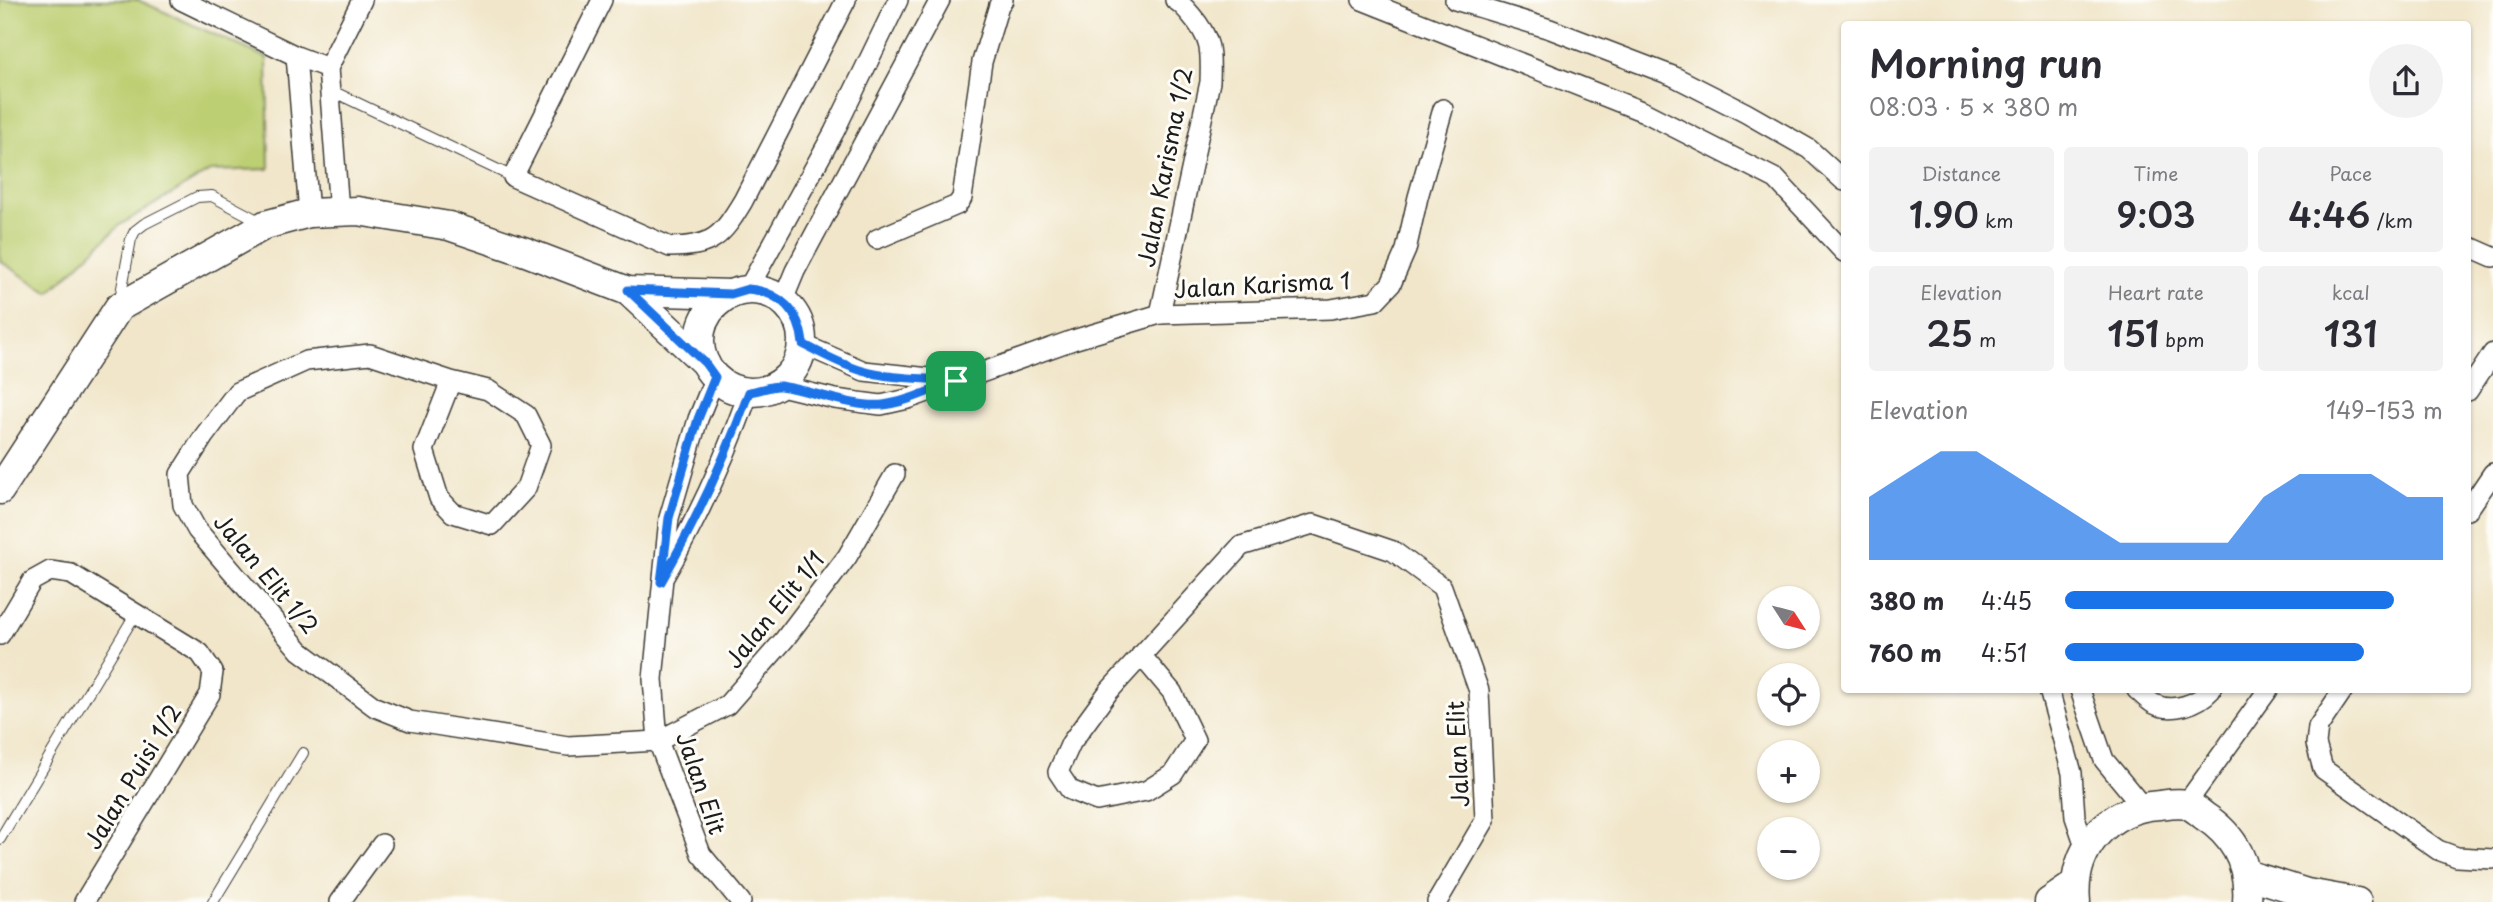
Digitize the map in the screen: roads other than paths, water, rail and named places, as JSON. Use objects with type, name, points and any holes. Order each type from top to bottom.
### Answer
[{"type":"street","points":[[181,0],[328,68]]},
{"type":"street","points":[[339,211],[328,68],[362,0]]},
{"type":"street","points":[[602,0],[513,177],[670,247],[692,247],[713,241],[727,227],[846,0]]},
{"type":"street","points":[[710,370],[700,350],[703,323],[710,311],[739,292],[835,132],[898,0]]},
{"type":"street","points":[[783,300],[795,271],[940,0]]},
{"type":"street","points":[[877,239],[957,205],[961,198],[982,62],[999,5],[1003,0]]},
{"type":"street","name":"Jalan Karisma 1/2","points":[[1160,314],[1210,82],[1211,50],[1204,30],[1181,3],[1175,0]]},
{"type":"street","points":[[1362,0],[1644,112],[1776,179],[1841,249]]},
{"type":"street","points":[[1455,0],[1550,29],[1673,76],[1809,149],[1841,178]]},
{"type":"street","points":[[296,55],[309,213]]},
{"type":"street","name":"Jalan Karisma 1","points":[[777,385],[835,399],[881,405],[908,399],[1160,314],[1331,309],[1375,301],[1391,284],[1406,250],[1443,109]]},
{"type":"street","points":[[0,490],[119,307],[265,225],[309,213],[358,211],[449,226],[628,290],[773,294],[783,300],[798,320],[803,344],[794,368],[777,385],[764,391],[749,392],[730,388],[628,290]]},
{"type":"street","points":[[2471,247],[2493,257]]},
{"type":"street","name":"Jalan Karisma 1","points":[[803,344],[864,371],[956,381]]},
{"type":"street","points":[[2471,386],[2493,353]]},
{"type":"street","name":"Jalan Elit 1/2","points":[[451,381],[424,450],[439,498],[453,513],[492,525],[526,488],[541,445],[526,415],[488,390],[451,381],[370,354],[306,361],[237,393],[204,436],[180,474],[183,505],[197,530],[300,651],[375,707],[410,721],[568,746],[659,741]]},
{"type":"street","name":"Jalan Elit","points":[[710,370],[669,518],[653,679],[659,741],[701,854],[741,902]]},
{"type":"street","name":"Jalan Elit","points":[[661,582],[694,524],[733,436],[749,392]]},
{"type":"street","points":[[2471,506],[2493,473]]},
{"type":"street","name":"Jalan Elit 1/1","points":[[659,741],[727,705],[784,640],[847,556],[895,474]]},
{"type":"street","name":"Jalan Elit","points":[[1141,655],[1172,692],[1195,740],[1173,774],[1146,791],[1097,801],[1070,790],[1058,772],[1071,743],[1141,655],[1241,546],[1313,524],[1393,551],[1442,587],[1479,691],[1485,820],[1437,902]]},
{"type":"street","points":[[0,635],[32,581],[50,572],[71,574],[136,613]]},
{"type":"street","name":"Jalan Puisi 1/2","points":[[84,902],[210,694],[214,672],[200,653],[136,613]]},
{"type":"street","points":[[2050,693],[2072,773],[2075,817],[2086,849]]},
{"type":"street","points":[[2081,693],[2104,760],[2142,806]]},
{"type":"street","points":[[2140,693],[2153,704],[2169,708],[2192,703],[2207,693]]},
{"type":"street","points":[[2186,804],[2266,693]]},
{"type":"street","points":[[2341,693],[2318,727],[2316,744],[2323,769],[2438,850],[2458,857],[2493,859]]},
{"type":"street","points":[[2049,902],[2075,894],[2080,858],[2095,834],[2116,816],[2142,806],[2186,804],[2220,826],[2237,848],[2246,874],[2247,902]]},
{"type":"street","points":[[340,902],[382,845]]},
{"type":"street","points":[[2246,874],[2307,893],[2357,902]]},
{"type":"lane","points":[[330,90],[513,177]]},
{"type":"lane","points":[[119,307],[131,239],[135,231],[144,224],[197,197],[212,195],[265,225]]},
{"type":"lane","points":[[0,839],[136,613]]},
{"type":"lane","points":[[213,902],[303,753]]}]
